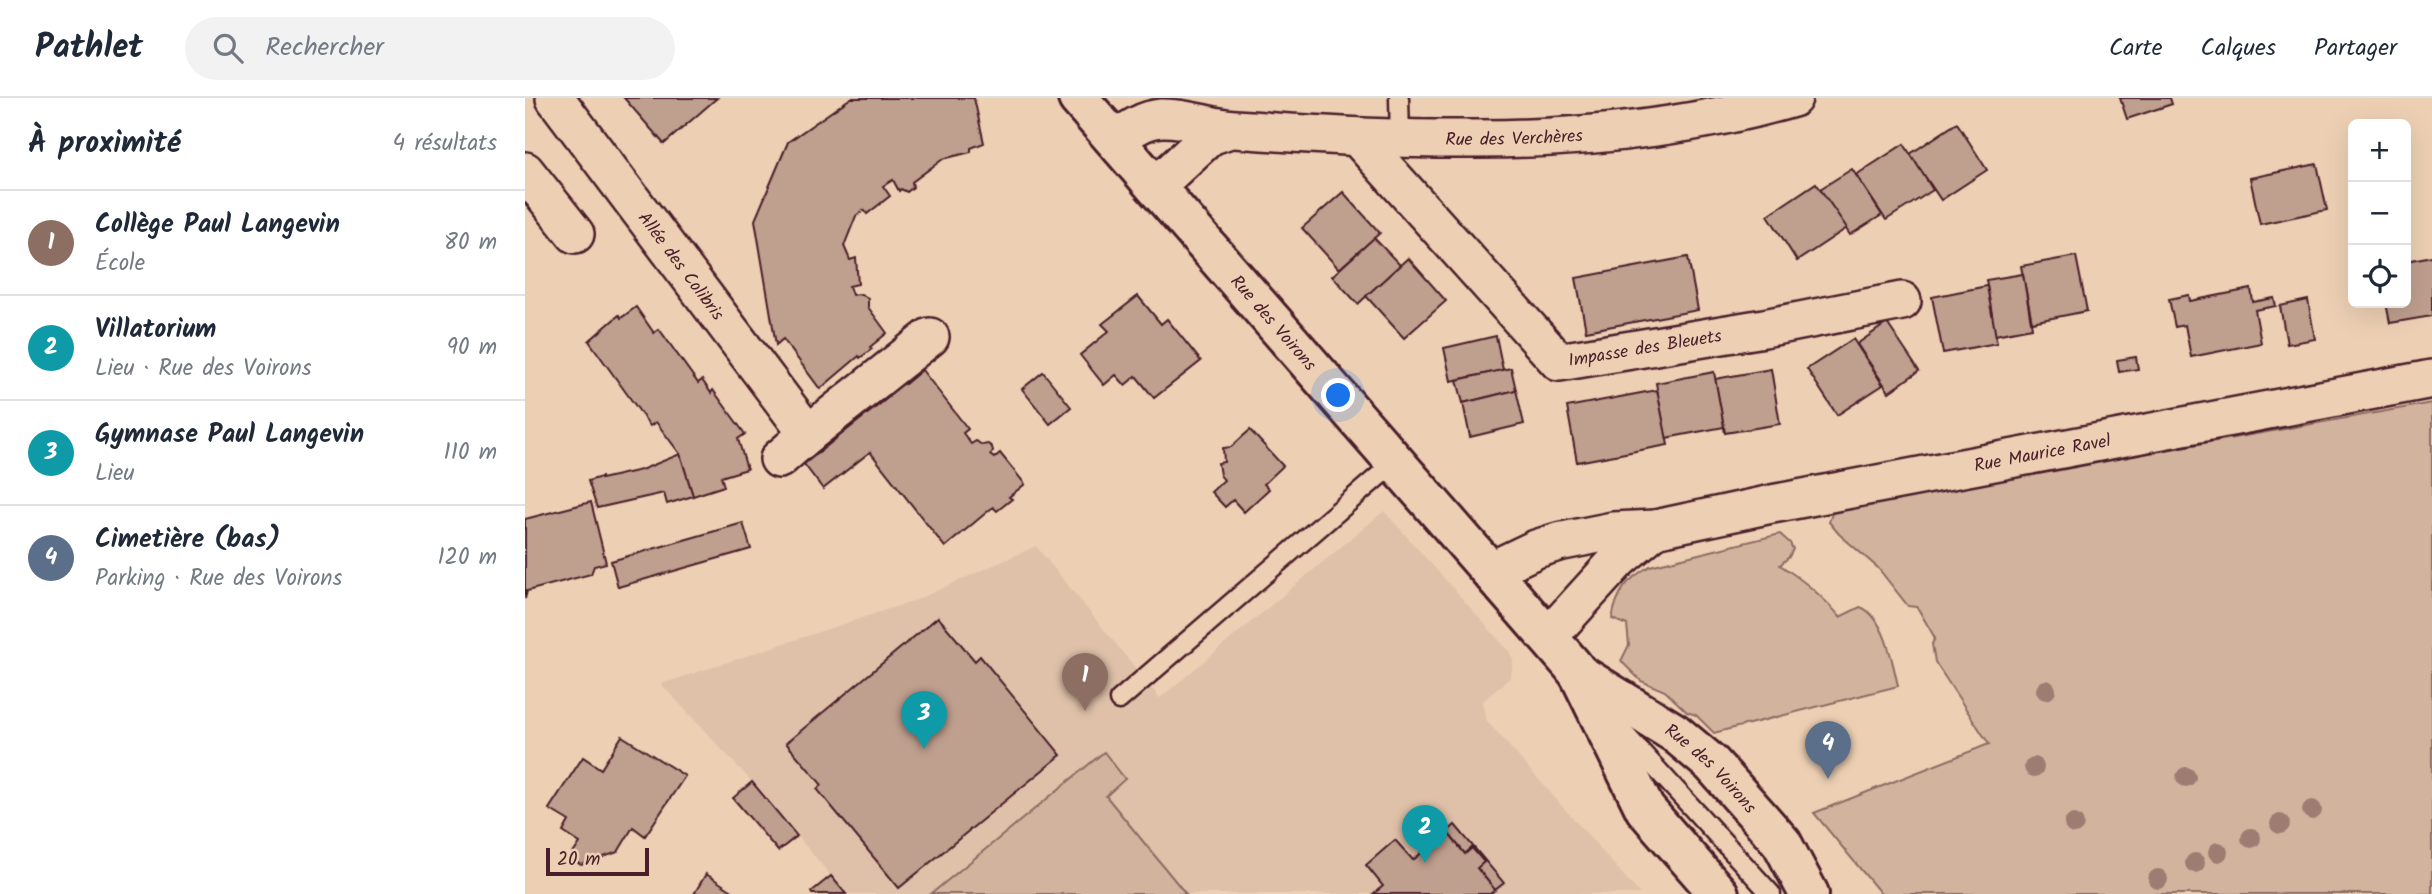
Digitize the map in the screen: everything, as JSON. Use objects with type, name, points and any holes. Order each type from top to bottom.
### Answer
[{"type":"street","name":"Allée des Colibris","points":[[555,98],[808,434]]},
{"type":"street","name":"Rue des Voirons","points":[[1078,98],[1579,674],[1645,809],[1719,894]]},
{"type":"street","name":"Rue des Verchères","points":[[1115,139],[1139,124],[1160,118],[1230,129],[1358,138],[1541,138],[1609,132],[1717,116],[1793,98]]},
{"type":"street","points":[[1155,187],[1210,136],[1230,129]]},
{"type":"street","name":"Impasse des Bleuets","points":[[1358,138],[1559,362],[1764,328],[1902,301]]},
{"type":"street","points":[[525,171],[575,234]]},
{"type":"street","points":[[779,459],[930,337]]},
{"type":"street","name":"Rue Maurice Ravel","points":[[1490,571],[1558,542],[1613,531],[1655,529],[1786,501],[2432,379]]},
{"type":"street","name":"Rue Maurice Ravel","points":[[1548,637],[1619,559],[1655,529]]},
{"type":"street","name":"Rue des Voirons","points":[[1579,674],[1675,733],[1712,764],[1782,843],[1809,894]]},
{"type":"lane","points":[[1399,98],[1400,138]]},
{"type":"lane","points":[[1119,700],[1395,462]]},
{"type":"lane","points":[[1579,674],[1623,732],[1771,894]]},
{"type":"shaded area","points":[[2432,403],[2432,894],[1881,894],[1814,813],[1989,744],[1935,662],[1932,644],[1935,638],[1917,607],[1908,606],[1878,568],[1839,534],[1829,522],[1834,508]]},
{"type":"shaded area","points":[[1384,511],[1509,651],[1513,660],[1511,677],[1482,702],[1487,721],[1640,894],[846,894],[752,782],[661,684],[916,600],[1036,546],[1160,698]]},
{"type":"shaded area","points":[[1780,534],[1793,549],[1780,565],[1827,602],[1840,617],[1860,607],[1875,619],[1886,641],[1898,686],[1714,733],[1665,691],[1641,681],[1621,661],[1629,645],[1627,625],[1612,619],[1617,601],[1629,582],[1650,566]]},
{"type":"shaded area","points":[[1104,752],[1125,779],[1106,796],[1186,894],[931,894]]},
{"type":"building","points":[[624,98],[717,98],[664,144]]},
{"type":"building","points":[[851,98],[974,98],[984,143],[971,148],[971,152],[943,159],[912,182],[913,187],[907,192],[901,189],[899,191],[893,180],[883,186],[890,196],[867,214],[864,210],[856,216],[844,246],[850,260],[856,258],[858,284],[849,286],[852,295],[861,294],[868,298],[868,307],[887,333],[870,347],[872,349],[860,358],[859,356],[820,389],[783,339],[776,345],[755,220],[788,142]]},
{"type":"building","points":[[2120,98],[2170,98],[2172,104],[2127,119]]},
{"type":"building","points":[[1957,123],[1987,170],[1941,200],[1910,154]]},
{"type":"building","points":[[1904,144],[1933,190],[1886,220],[1856,175]]},
{"type":"building","points":[[2317,164],[2327,210],[2260,224],[2250,178]]},
{"type":"building","points":[[1852,169],[1882,215],[1850,235],[1820,189]]},
{"type":"building","points":[[1816,183],[1847,228],[1797,261],[1768,215]]},
{"type":"building","points":[[1343,192],[1380,233],[1339,269],[1302,228]]},
{"type":"building","points":[[1374,238],[1400,265],[1358,304],[1332,276]]},
{"type":"building","points":[[2076,256],[2087,311],[2032,322],[2021,266]]},
{"type":"building","points":[[2432,256],[2432,316],[2390,323],[2387,308],[2411,308],[2411,260]]},
{"type":"building","points":[[1688,257],[1698,310],[1586,331],[1576,278]]},
{"type":"building","points":[[1408,258],[1446,301],[1404,338],[1366,296]]},
{"type":"building","points":[[2023,274],[2032,328],[1995,335],[1986,280]]},
{"type":"building","points":[[1987,286],[1997,343],[1943,353],[1932,297]]},
{"type":"building","points":[[2251,289],[2253,302],[2274,298],[2276,306],[2255,310],[2261,343],[2191,357],[2185,325],[2175,327],[2169,299],[2189,295],[2190,301]]},
{"type":"building","points":[[1138,296],[1161,324],[1167,319],[1201,361],[1154,398],[1136,376],[1125,385],[1116,375],[1104,385],[1080,355],[1109,331],[1102,324]]},
{"type":"building","points":[[2308,300],[2315,339],[2287,344],[2280,306]]},
{"type":"building","points":[[636,307],[654,333],[659,329],[698,383],[702,380],[711,393],[713,390],[745,434],[738,439],[747,469],[721,477],[724,486],[693,496],[680,454],[656,422],[650,426],[589,341],[619,315],[621,318]]},
{"type":"building","points":[[1887,323],[1919,371],[1889,392],[1857,344]]},
{"type":"building","points":[[1496,336],[1503,370],[1451,381],[1444,348]]},
{"type":"building","points":[[1853,339],[1883,385],[1837,415],[1807,369]]},
{"type":"building","points":[[2136,357],[2138,369],[2119,372],[2117,360]]},
{"type":"building","points":[[1511,368],[1516,390],[1463,403],[1457,380]]},
{"type":"building","points":[[1771,369],[1780,424],[1725,433],[1715,379]]},
{"type":"building","points":[[922,370],[968,429],[963,433],[971,444],[976,441],[982,445],[988,444],[993,451],[990,455],[994,458],[1000,453],[1025,484],[997,511],[993,507],[945,547],[870,452],[823,489],[804,464],[889,397],[885,393],[902,380],[905,384]]},
{"type":"building","points":[[1043,372],[1071,407],[1050,424],[1022,389]]},
{"type":"building","points":[[1714,372],[1724,427],[1666,438],[1656,383]]},
{"type":"building","points":[[1516,390],[1524,424],[1470,437],[1463,403]]},
{"type":"building","points":[[1657,390],[1668,445],[1577,462],[1567,407]]},
{"type":"building","points":[[1250,430],[1283,466],[1264,484],[1269,489],[1244,512],[1233,500],[1225,507],[1211,492],[1224,480],[1220,475],[1218,463],[1224,462],[1223,448],[1231,447]]},
{"type":"building","points":[[680,454],[693,496],[667,504],[664,493],[597,508],[588,481],[641,470]]},
{"type":"building","points":[[591,502],[606,563],[594,566],[591,574],[527,591],[525,599],[525,519]]},
{"type":"building","points":[[743,523],[751,549],[618,587],[611,561]]},
{"type":"building","points":[[938,617],[975,661],[980,656],[1061,755],[899,888],[817,789],[822,785],[786,743]]},
{"type":"building","points":[[622,736],[685,776],[645,836],[633,827],[618,852],[581,865],[570,858],[580,843],[563,832],[569,821],[549,809],[583,757],[601,769]]},
{"type":"building","points":[[752,782],[797,836],[778,851],[733,798]]},
{"type":"building","points":[[1455,825],[1504,883],[1495,890],[1477,868],[1484,862],[1472,848],[1465,854],[1447,832]]},
{"type":"building","points":[[1447,832],[1465,854],[1472,848],[1484,862],[1477,868],[1495,890],[1490,894],[1373,894],[1383,886],[1366,865],[1395,840],[1413,860]]},
{"type":"building","points":[[706,874],[737,894],[694,894]]},
{"type":"building","points":[[831,876],[846,894],[812,894],[811,892]]},
{"type":"place","name":"Collège Paul Langevin","points":[[1085,711]]},
{"type":"place","name":"Gymnase Paul Langevin","points":[[924,749]]},
{"type":"place","name":"Cimetière (bas)","points":[[1828,779]]},
{"type":"place","name":"Villatorium","points":[[1425,863]]}]
